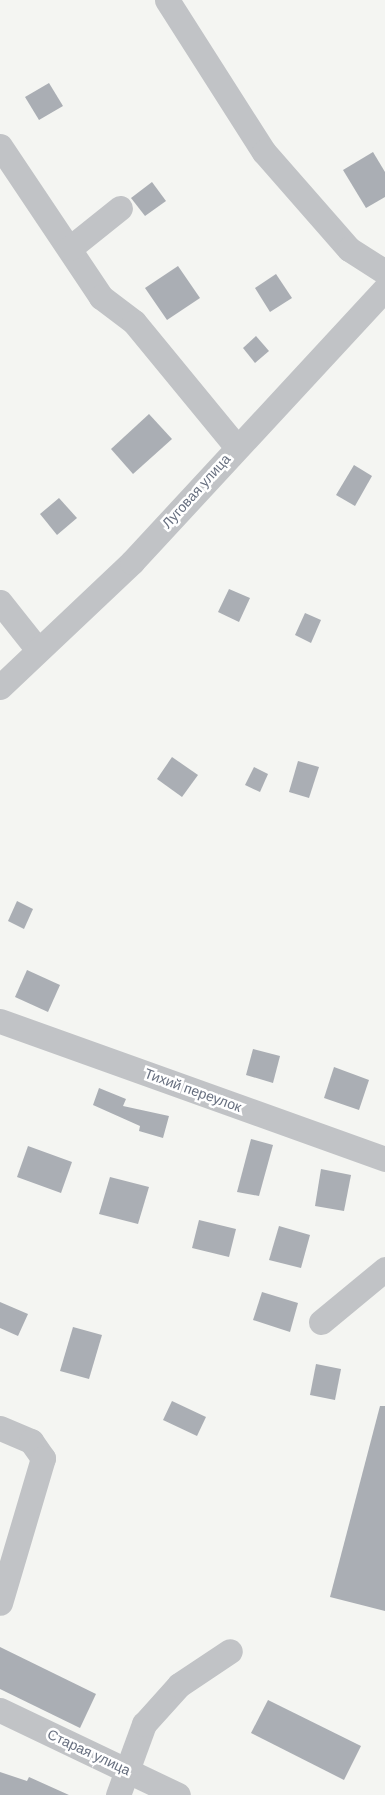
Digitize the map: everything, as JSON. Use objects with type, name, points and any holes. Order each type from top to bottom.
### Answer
[{"type":"street","points":[[167,0],[264,152],[349,248],[385,272]]},
{"type":"street","points":[[0,146],[101,297],[134,322],[236,446]]},
{"type":"street","points":[[70,248],[120,208]]},
{"type":"street","name":"Луговая улица","points":[[0,687],[132,562],[236,446],[385,289]]},
{"type":"street","points":[[0,602],[38,650]]},
{"type":"street","name":"Тихий переулок","points":[[0,1021],[385,1159]]},
{"type":"street","points":[[321,1322],[385,1268]]},
{"type":"street","points":[[0,1428],[31,1441],[43,1458],[0,1604]]},
{"type":"street","points":[[118,1795],[129,1770],[144,1724],[180,1685],[230,1651]]},
{"type":"street","name":"Старая улица","points":[[0,1710],[178,1795]]},
{"type":"building","points":[[49,83],[63,106],[39,120],[25,97]]},
{"type":"building","points":[[373,152],[385,172],[385,197],[366,208],[343,170]]},
{"type":"building","points":[[152,182],[166,201],[145,216],[131,198]]},
{"type":"building","points":[[178,266],[200,298],[167,320],[145,288]]},
{"type":"building","points":[[276,274],[292,298],[270,312],[255,288]]},
{"type":"building","points":[[256,336],[269,351],[255,363],[243,348]]},
{"type":"building","points":[[149,414],[172,439],[133,474],[111,449]]},
{"type":"building","points":[[354,465],[372,476],[355,506],[336,495]]},
{"type":"building","points":[[59,498],[77,518],[57,535],[40,514]]},
{"type":"building","points":[[229,589],[250,598],[239,622],[218,612]]},
{"type":"building","points":[[305,613],[321,620],[311,643],[295,635]]},
{"type":"building","points":[[172,757],[198,775],[182,797],[157,779]]},
{"type":"building","points":[[298,761],[319,767],[309,798],[289,792]]},
{"type":"building","points":[[254,767],[268,774],[260,792],[245,785]]},
{"type":"building","points":[[17,901],[33,909],[24,929],[8,921]]},
{"type":"building","points":[[27,970],[60,985],[48,1012],[15,997]]},
{"type":"building","points":[[253,1049],[280,1056],[273,1083],[246,1075]]},
{"type":"building","points":[[334,1067],[369,1080],[359,1110],[324,1098]]},
{"type":"building","points":[[99,1088],[126,1099],[123,1106],[169,1116],[163,1138],[139,1131],[140,1126],[93,1105]]},
{"type":"building","points":[[251,1139],[273,1145],[259,1196],[237,1192]]},
{"type":"building","points":[[28,1146],[72,1162],[61,1193],[17,1177]]},
{"type":"building","points":[[321,1169],[351,1175],[344,1211],[315,1206]]},
{"type":"building","points":[[110,1177],[149,1187],[138,1224],[99,1214]]},
{"type":"building","points":[[199,1220],[236,1229],[229,1257],[192,1248]]},
{"type":"building","points":[[279,1226],[310,1235],[301,1268],[269,1260]]},
{"type":"building","points":[[262,1292],[298,1303],[290,1332],[253,1320]]},
{"type":"building","points":[[0,1302],[28,1314],[18,1336],[0,1328]]},
{"type":"building","points":[[73,1327],[102,1335],[89,1379],[60,1371]]},
{"type":"building","points":[[316,1364],[341,1369],[335,1400],[310,1395]]},
{"type":"building","points":[[172,1401],[206,1417],[197,1436],[163,1420]]},
{"type":"building","points":[[380,1406],[385,1406],[385,1611],[330,1597]]},
{"type":"building","points":[[0,1647],[96,1694],[80,1728],[0,1689]]},
{"type":"building","points":[[268,1700],[361,1746],[344,1780],[251,1733]]},
{"type":"building","points":[[0,1772],[27,1781],[29,1777],[69,1795],[0,1795]]}]
